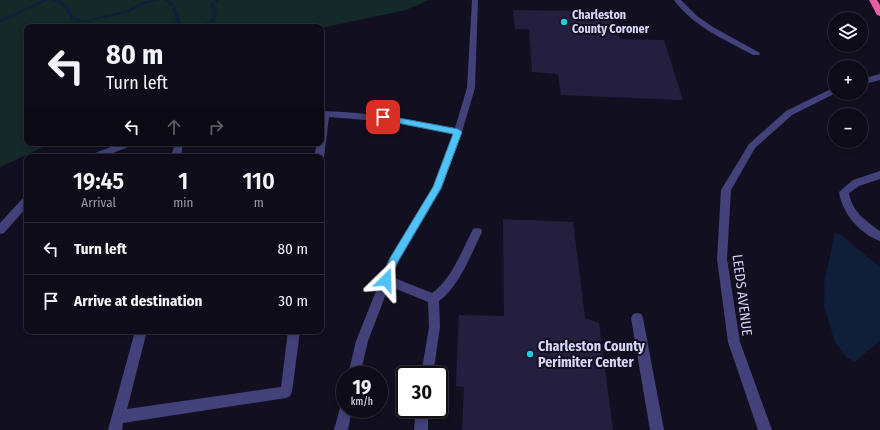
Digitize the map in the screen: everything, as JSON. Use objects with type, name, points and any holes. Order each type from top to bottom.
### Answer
[{"type":"highway","points":[[872,0],[880,13]]},
{"type":"street","points":[[356,366],[362,340],[393,261],[437,188],[458,132],[471,88],[475,0]]},
{"type":"street","points":[[677,0],[694,18],[710,29],[756,53]]},
{"type":"street","points":[[868,80],[880,77]]},
{"type":"street","name":"LEEDS AVENUE","points":[[765,430],[734,342],[722,259],[726,190],[752,146],[789,113],[828,94]]},
{"type":"street","points":[[324,114],[352,114],[399,119],[458,132]]},
{"type":"street","points":[[101,154],[122,146]]},
{"type":"street","points":[[879,234],[854,217],[844,202],[844,192],[856,183],[880,175]]},
{"type":"street","points":[[0,230],[24,203]]},
{"type":"street","points":[[433,299],[444,290],[452,280],[477,232]]},
{"type":"street","points":[[386,280],[433,299]]},
{"type":"street","points":[[428,366],[435,319],[433,299]]},
{"type":"street","points":[[637,318],[657,430]]},
{"type":"street","points":[[115,430],[140,334]]},
{"type":"street","points":[[118,417],[286,392],[294,334]]},
{"type":"street","points":[[341,430],[344,418]]},
{"type":"street","points":[[421,430],[422,418]]},
{"type":"green space","points":[[0,0],[429,0],[406,10],[324,27],[324,24],[24,24],[24,146],[46,146],[28,154],[24,154],[24,156],[0,167]]},
{"type":"water","points":[[835,233],[841,235],[880,267],[880,340],[855,362],[846,357],[835,342],[824,306],[825,278]]},
{"type":"building","points":[[513,10],[585,11],[585,15],[612,17],[620,39],[664,40],[683,100],[561,95],[558,74],[532,72],[529,29],[515,29]]},
{"type":"building","name":"Charleston County Perimiter Center","points":[[503,219],[573,222],[585,318],[599,323],[613,430],[462,430],[464,387],[456,386],[459,315],[504,316]]},
{"type":"waterway","points":[[0,22],[46,0]]},
{"type":"waterway","points":[[54,0],[58,0],[67,8],[73,19],[85,21],[114,15],[130,10],[140,4],[157,0]]},
{"type":"waterway","points":[[166,0],[175,10],[178,23],[180,24]]},
{"type":"waterway","points":[[204,24],[213,21],[215,13],[212,4],[217,0]]},
{"type":"place","name":"Charleston County Coroner","points":[[564,22]]},
{"type":"place","name":"Charleston County Perimiter Center","points":[[530,354]]},
{"type":"route","points":[[383,117],[458,132],[437,188],[393,261],[386,280]]}]
